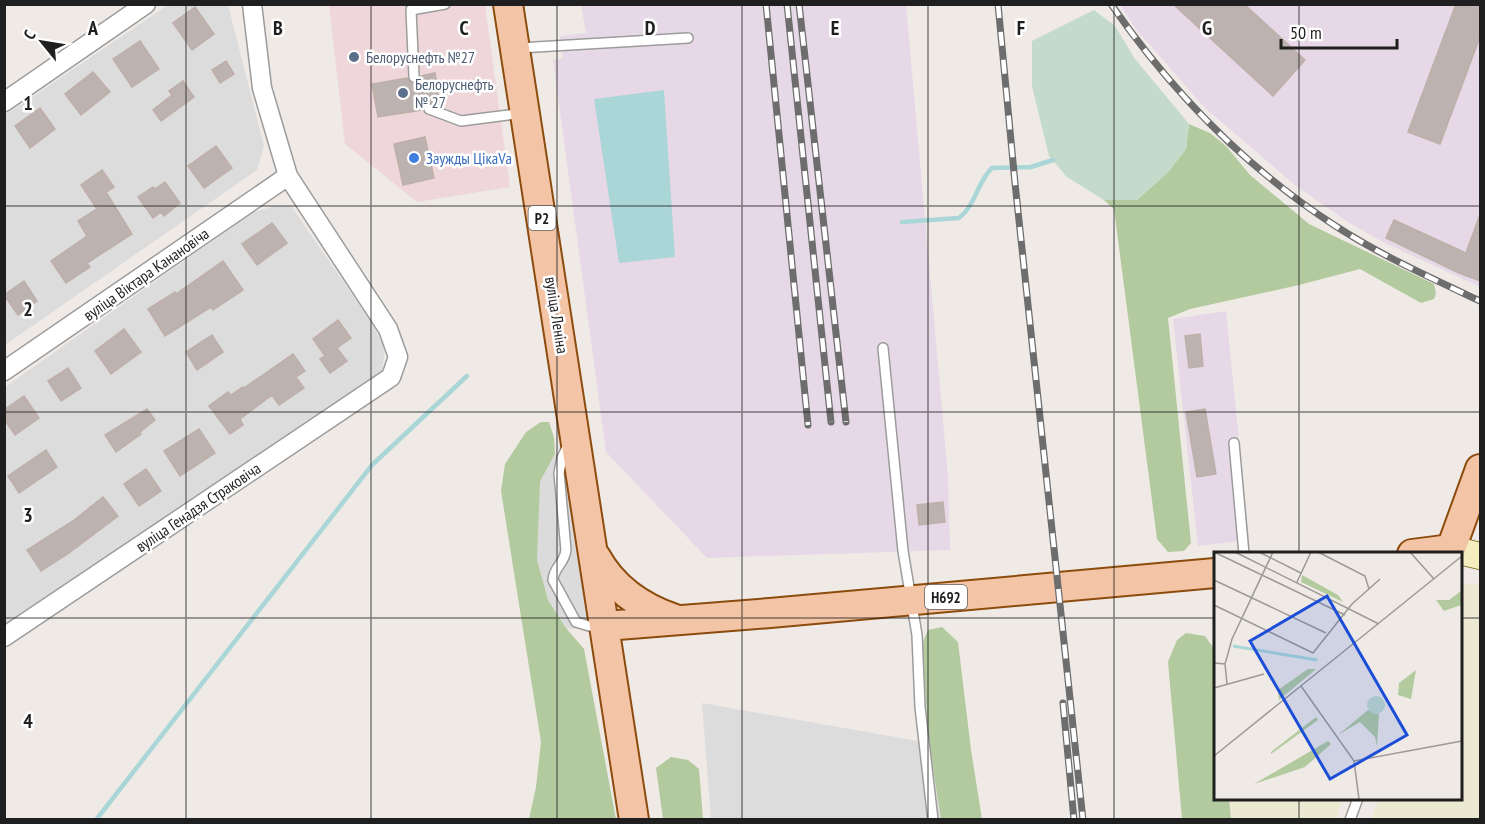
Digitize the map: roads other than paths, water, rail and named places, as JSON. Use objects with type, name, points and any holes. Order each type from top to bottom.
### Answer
[{"type":"main road","name":"вуліца Леніна","points":[[508,4],[605,626]]},
{"type":"main road","points":[[1451,552],[1480,469]]},
{"type":"main road","points":[[594,552],[608,576],[632,598],[662,615],[677,620]]},
{"type":"main road","name":"Н692","points":[[605,626],[1214,573]]},
{"type":"main road","name":"Р2","points":[[605,626],[634,819]]},
{"type":"street","points":[[4,102],[146,4]]},
{"type":"street","points":[[252,4],[262,88],[288,176]]},
{"type":"street","name":"вуліца Віктара Канановіча","points":[[4,371],[288,176]]},
{"type":"street","name":"вуліца Генадзя Страковіча","points":[[4,637],[391,377],[398,357],[388,329],[288,176]]},
{"type":"street","points":[[1461,553],[1480,556]]},
{"type":"lane","points":[[414,77],[411,10],[445,4]]},
{"type":"lane","points":[[515,49],[688,38]]},
{"type":"lane","points":[[429,109],[461,121],[526,112]]},
{"type":"lane","points":[[883,348],[903,551],[917,635],[920,707],[933,819]]},
{"type":"lane","points":[[574,432],[562,458],[559,473],[566,550],[565,559],[554,573],[553,580],[576,622],[589,626],[605,626]]},
{"type":"lane","points":[[1234,444],[1244,552]]},
{"type":"lane","points":[[1350,819],[1357,800]]},
{"type":"water","points":[[664,90],[675,257],[619,263],[594,99]]},
{"type":"waterway","points":[[902,222],[959,218],[969,207],[992,168],[1031,167],[1053,160]]},
{"type":"waterway","points":[[96,820],[372,465],[467,376]]},
{"type":"railway","points":[[766,4],[808,425]]},
{"type":"railway","points":[[787,4],[831,422]]},
{"type":"railway","points":[[799,4],[846,422]]},
{"type":"railway","points":[[998,4],[1083,820]]},
{"type":"railway","points":[[1111,4],[1184,97],[1240,153],[1270,178],[1351,236],[1406,266],[1480,301]]},
{"type":"railway","points":[[1063,703],[1074,820]]},
{"type":"place","name":"Белоруснефть №27","points":[[354,57]]},
{"type":"place","name":"Белоруснефть № 27","points":[[403,93]]},
{"type":"place","name":"Заужды ЦікаVа","points":[[414,158]]}]
